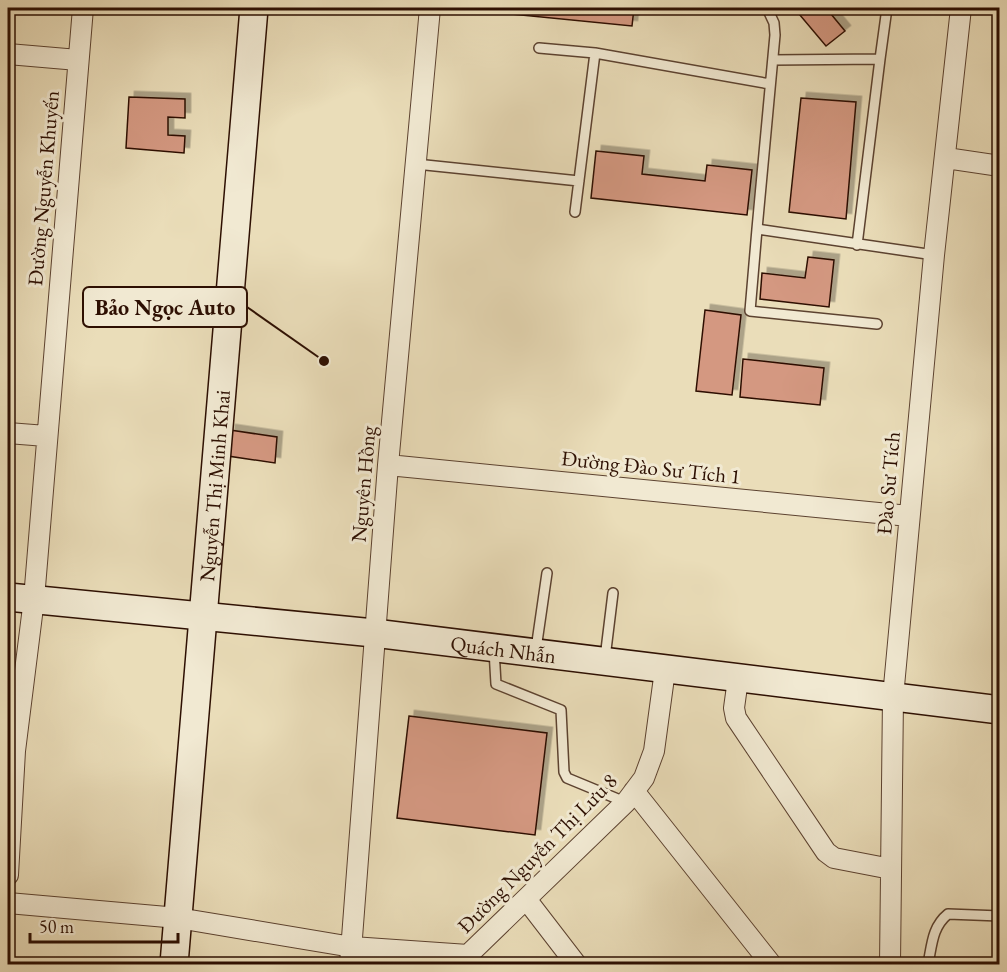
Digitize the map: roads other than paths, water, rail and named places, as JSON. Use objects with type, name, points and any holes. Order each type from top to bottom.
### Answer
[{"type":"street","name":"Đường Nguyễn Khuyến","points":[[8,875],[11,751],[34,599],[83,8]]},
{"type":"street","name":"Nguyễn Thị Minh Khai","points":[[174,964],[254,8]]},
{"type":"street","name":"Nguyên Hồng","points":[[351,956],[388,465],[430,8]]},
{"type":"street","name":"Đào Sư Tích","points":[[890,964],[893,697],[934,255],[961,8]]},
{"type":"street","points":[[8,54],[78,60]]},
{"type":"street","points":[[946,158],[999,166]]},
{"type":"street","points":[[8,433],[46,436]]},
{"type":"street","name":"Đường Đào Sư Tích 1","points":[[388,465],[909,516]]},
{"type":"street","name":"Quách Nhẫn","points":[[8,597],[374,633],[494,650],[999,710]]},
{"type":"street","name":"Đường Nguyễn Thị Lưu 8","points":[[467,960],[630,796],[644,778],[654,751],[665,670]]},
{"type":"street","points":[[738,679],[734,708],[736,718],[826,852],[834,858],[891,869]]},
{"type":"street","points":[[630,796],[771,964]]},
{"type":"street","points":[[526,899],[576,964]]},
{"type":"street","points":[[8,903],[178,918],[351,956],[467,960]]},
{"type":"lane","points":[[767,8],[774,23],[773,60],[750,310],[877,324]]},
{"type":"lane","points":[[857,245],[887,8]]},
{"type":"lane","points":[[539,48],[595,53],[770,84]]},
{"type":"lane","points":[[575,212],[595,53]]},
{"type":"lane","points":[[773,60],[880,59]]},
{"type":"lane","points":[[416,164],[579,181]]},
{"type":"lane","points":[[757,229],[934,255]]},
{"type":"lane","points":[[535,655],[547,573]]},
{"type":"lane","points":[[604,663],[613,593]]},
{"type":"lane","points":[[494,650],[496,684],[561,710],[564,772],[567,778],[630,796]]},
{"type":"lane","points":[[928,964],[935,930],[939,921],[948,914],[999,916]]},
{"type":"place","name":"Bảo Ngọc Auto","points":[[324,361]]}]
